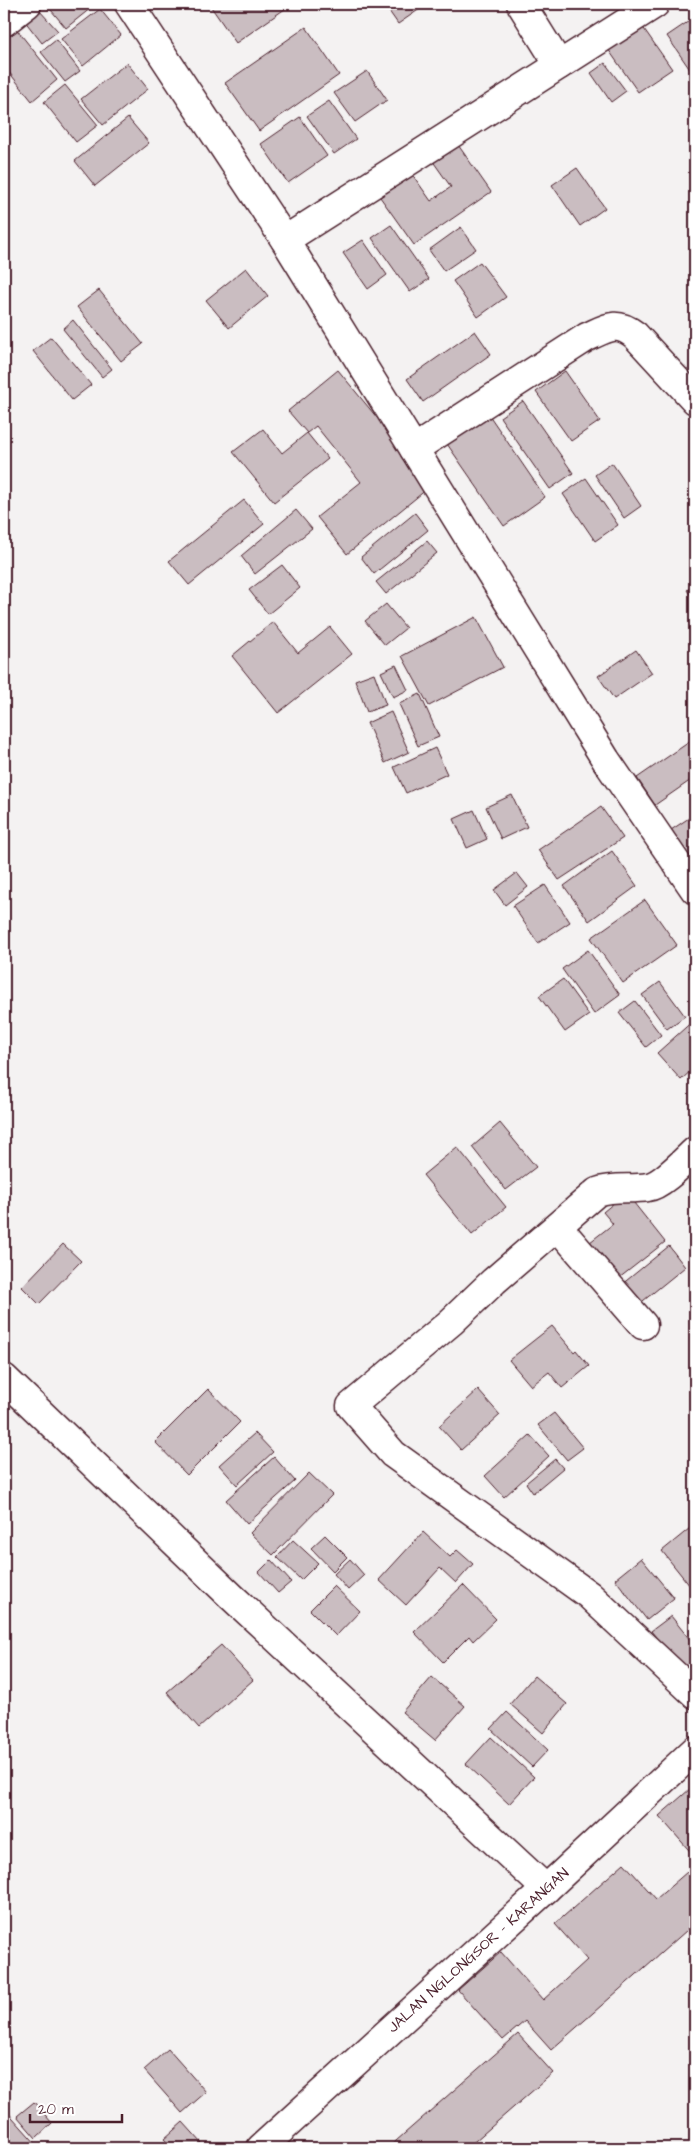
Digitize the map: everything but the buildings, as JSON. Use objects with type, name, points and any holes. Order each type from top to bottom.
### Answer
[{"type":"main road","points":[[4,22],[27,4]]},
{"type":"main road","points":[[129,4],[285,240],[606,760],[695,890]]},
{"type":"main road","points":[[521,4],[559,65]]},
{"type":"main road","points":[[285,240],[655,4]]},
{"type":"main road","points":[[414,448],[587,337],[617,326],[625,327],[635,336],[695,400]]},
{"type":"main road","points":[[695,1151],[660,1182],[651,1187],[607,1188],[597,1192],[494,1281],[451,1322],[351,1406],[393,1454],[589,1595],[695,1694]]},
{"type":"main road","points":[[558,1226],[643,1324]]},
{"type":"main road","points":[[4,1378],[240,1604],[546,1889]]},
{"type":"main road","name":"JALAN NGLONGSOR - KARANGAN","points":[[260,2148],[546,1889],[695,1750]]}]
